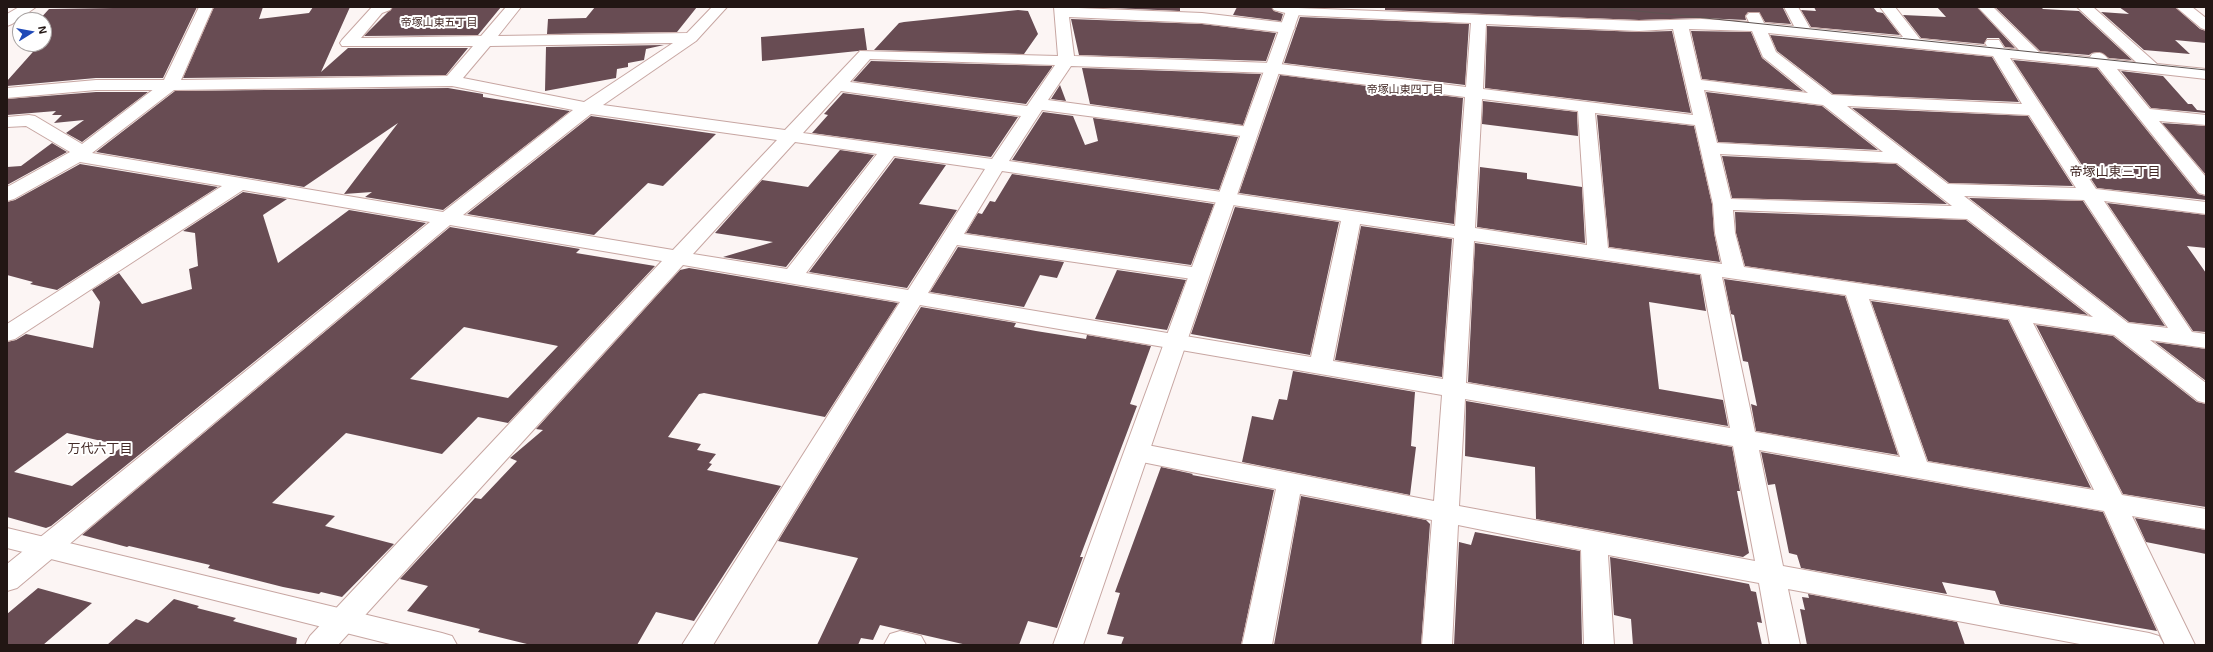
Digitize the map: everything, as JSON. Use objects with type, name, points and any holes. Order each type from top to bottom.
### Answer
[{"type":"street","points":[[7,21],[29,7]]},
{"type":"street","points":[[7,194],[80,154],[170,85],[206,7]]},
{"type":"street","points":[[385,7],[378,10],[348,43],[691,38]]},
{"type":"street","points":[[452,82],[514,7]]},
{"type":"street","points":[[7,580],[447,218],[587,108],[691,38],[720,7]]},
{"type":"street","points":[[1887,7],[1911,37]]},
{"type":"street","points":[[1985,7],[2022,42],[2034,56]]},
{"type":"street","points":[[2084,7],[2152,68]]},
{"type":"street","points":[[2183,7],[2206,24]]},
{"type":"street","points":[[697,645],[997,165],[1066,61],[1062,10],[1202,18],[1286,15],[1486,16],[1639,26],[1680,25],[1700,17],[1756,21],[1799,20],[1911,37],[1995,46],[2034,56],[2139,55],[2206,62]]},
{"type":"street","points":[[1068,645],[1272,68],[1286,15]]},
{"type":"street","points":[[1437,645],[1474,93],[1486,16]]},
{"type":"street","points":[[1756,21],[1769,54],[2206,395]]},
{"type":"street","points":[[1680,25],[1696,84],[1708,148],[1723,204],[1725,233],[1735,273]]},
{"type":"street","points":[[1995,46],[2022,42],[2152,68],[2206,74]]},
{"type":"street","points":[[1995,46],[2034,110],[2185,338]]},
{"type":"street","points":[[320,645],[866,54],[1272,68],[1703,121]]},
{"type":"street","points":[[2098,56],[2206,189]]},
{"type":"street","points":[[7,92],[96,85],[452,82],[587,108],[997,165],[1465,235],[2206,341]]},
{"type":"street","points":[[1696,84],[1827,100],[2034,110]]},
{"type":"street","points":[[837,85],[1249,132]]},
{"type":"street","points":[[1586,107],[1598,253]]},
{"type":"street","points":[[2145,114],[2206,120]]},
{"type":"street","points":[[7,122],[29,120],[80,154],[239,184],[1320,366],[2206,519]]},
{"type":"street","points":[[1708,148],[1902,158]]},
{"type":"street","points":[[792,277],[889,150]]},
{"type":"street","points":[[7,334],[239,184]]},
{"type":"street","points":[[1942,190],[2090,194],[2206,208]]},
{"type":"street","points":[[1723,204],[1972,213]]},
{"type":"street","points":[[1320,366],[1351,218]]},
{"type":"street","points":[[952,238],[1199,274]]},
{"type":"street","points":[[1710,269],[1746,439],[1785,645]]},
{"type":"street","points":[[1855,290],[1917,469]]},
{"type":"street","points":[[2017,313],[2113,503],[2180,645]]},
{"type":"street","points":[[1137,452],[1594,542],[2149,645]]},
{"type":"street","points":[[1257,645],[1290,481]]},
{"type":"street","points":[[7,538],[342,622],[442,645]]},
{"type":"street","points":[[1594,542],[1599,645]]},
{"type":"street","points":[[899,645],[900,642],[911,645]]},
{"type":"building","points":[[197,7],[163,78],[96,78],[7,86],[7,81],[33,52],[52,52],[52,12],[46,12],[49,9]]},
{"type":"building","points":[[214,7],[263,7],[259,19],[309,13],[313,7],[350,7],[321,72],[348,48],[468,48],[446,75],[183,78]]},
{"type":"building","points":[[393,7],[501,7],[478,35],[364,36]]},
{"type":"building","points":[[595,7],[697,7],[677,32],[547,34],[548,19],[586,18]]},
{"type":"building","points":[[1091,7],[1180,7],[1180,11]]},
{"type":"building","points":[[1237,7],[1271,7],[1274,11],[1283,14],[1281,21],[1233,15]]},
{"type":"building","points":[[1385,7],[1775,7],[1783,8],[1791,24],[1765,22],[1759,12],[1748,12],[1745,16],[1746,20],[1702,18],[1639,20],[1385,10]]},
{"type":"building","points":[[1814,7],[1873,7],[1877,12],[1883,13],[1900,35],[1811,27],[1801,10],[1816,11]]},
{"type":"building","points":[[1937,7],[1977,7],[2015,48],[2005,47],[1999,38],[1987,38],[1984,44],[1921,38],[1903,15],[1946,17]]},
{"type":"building","points":[[1995,7],[2041,7],[2043,9],[2079,11],[2132,60],[2109,58],[2099,52],[2089,55],[2040,51]]},
{"type":"building","points":[[2119,7],[2175,7],[2200,29],[2206,31],[2206,43],[2175,40],[2190,54],[2144,50],[2101,12],[2129,14]]},
{"type":"building","points":[[1018,10],[1028,11],[1038,34],[1024,54],[874,50],[899,23]]},
{"type":"building","points":[[1300,17],[1469,24],[1465,85],[1284,63]]},
{"type":"building","points":[[1071,19],[1202,24],[1276,33],[1266,61],[1079,55]]},
{"type":"building","points":[[1487,26],[1639,32],[1672,31],[1691,113],[1485,88]]},
{"type":"building","points":[[864,28],[867,50],[762,61],[761,37]]},
{"type":"building","points":[[1691,31],[1751,32],[1762,58],[1803,91],[1702,79]]},
{"type":"building","points":[[1770,35],[1992,57],[2019,102],[1833,94],[1777,51]]},
{"type":"building","points":[[664,45],[646,49],[644,60],[628,63],[628,67],[617,69],[616,78],[545,91],[546,47]]},
{"type":"building","points":[[2013,60],[2097,68],[2198,194],[2206,196],[2206,200],[2097,188]]},
{"type":"building","points":[[871,61],[1052,67],[1026,104],[853,81]]},
{"type":"building","points":[[1082,68],[1261,74],[1243,125],[1090,104]]},
{"type":"building","points":[[2121,71],[2163,76],[2188,104],[2192,104],[2197,110],[2206,111],[2206,113],[2151,108]]},
{"type":"building","points":[[1280,75],[1463,98],[1454,224],[1239,193]]},
{"type":"building","points":[[1060,85],[1066,101],[1051,99]]},
{"type":"building","points":[[448,88],[483,94],[483,97],[570,111],[443,210],[365,197],[372,192],[344,194],[398,123],[304,187],[96,152],[175,91]]},
{"type":"building","points":[[96,92],[148,92],[82,142],[66,133],[84,120],[54,123],[62,115],[52,115],[56,111],[7,115],[7,99]]},
{"type":"building","points":[[1706,92],[1822,106],[1878,150],[1718,142]]},
{"type":"building","points":[[843,93],[1018,117],[991,157],[812,133],[828,115],[824,114]]},
{"type":"building","points":[[1483,101],[1577,112],[1578,136],[1482,124]]},
{"type":"building","points":[[1852,108],[2028,116],[2073,186],[1949,183]]},
{"type":"building","points":[[1043,112],[1073,116],[1085,145],[1098,141],[1093,118],[1238,137],[1219,190],[1012,160]]},
{"type":"building","points":[[1597,115],[1694,126],[1712,204],[1714,233],[1720,262],[1609,247]]},
{"type":"building","points":[[591,116],[716,134],[663,186],[648,183],[594,235],[467,214]]},
{"type":"building","points":[[2162,123],[2206,126],[2206,175]]},
{"type":"building","points":[[52,143],[67,152],[7,185],[7,167],[21,166]]},
{"type":"building","points":[[840,150],[874,155],[786,267],[723,257],[773,242],[715,233],[762,180],[808,187]]},
{"type":"building","points":[[1722,156],[1896,164],[1947,204],[1732,198]]},
{"type":"building","points":[[895,158],[946,165],[919,204],[957,210],[907,288],[809,272]]},
{"type":"building","points":[[80,164],[218,187],[57,290],[30,284],[33,282],[7,275],[7,202],[15,200]]},
{"type":"building","points":[[1480,167],[1527,173],[1527,179],[1582,187],[1585,243],[1477,227]]},
{"type":"building","points":[[1012,174],[1214,204],[1191,265],[966,233],[978,213],[982,214],[990,201],[995,202]]},
{"type":"building","points":[[243,192],[287,199],[263,215],[278,263],[349,210],[426,223],[51,526],[46,528],[7,517],[7,342],[16,340],[26,334],[93,348],[100,302],[92,290],[119,273],[142,304],[192,289],[189,269],[198,266],[195,233],[183,231]],"holes":[[[67,433],[123,446],[72,486],[14,472]]]},
{"type":"building","points":[[1969,198],[2083,201],[2165,326],[2129,322]]},
{"type":"building","points":[[2107,203],[2206,215],[2206,248],[2187,246],[2206,273],[2206,332],[2193,331]]},
{"type":"building","points":[[1235,207],[1339,222],[1310,355],[1191,334]]},
{"type":"building","points":[[1735,212],[1966,220],[2088,315],[1745,266],[1736,233]]},
{"type":"building","points":[[1361,226],[1452,239],[1442,377],[1335,360]]},
{"type":"building","points":[[450,227],[580,249],[576,253],[655,266],[508,423],[478,417],[442,454],[346,433],[272,503],[335,516],[325,526],[394,544],[342,597],[321,592],[319,594],[283,587],[208,568],[210,565],[129,546],[127,547],[82,535]],"holes":[[[464,327],[558,346],[508,398],[410,379]]]},
{"type":"building","points":[[1475,243],[1700,275],[1706,311],[1649,302],[1659,389],[1723,400],[1728,426],[1468,382]]},
{"type":"building","points":[[958,247],[1064,262],[1057,278],[1040,275],[1024,307],[930,292]]},
{"type":"building","points":[[689,268],[898,303],[825,417],[704,393],[699,394],[668,437],[701,444],[697,450],[716,454],[709,463],[712,464],[707,470],[781,486],[694,621],[656,612],[637,645],[531,645],[478,632],[480,629],[407,611],[428,586],[400,579],[475,498],[481,499],[517,461],[510,458],[543,430],[536,429],[680,270]]},
{"type":"building","points":[[1117,270],[1186,280],[1167,330],[1095,319]]},
{"type":"building","points":[[1724,279],[1845,296],[1898,455],[1756,431],[1751,404],[1757,406],[1748,362],[1743,361],[1734,315],[1731,314]]},
{"type":"building","points":[[1871,301],[2008,320],[2091,488],[1928,461]]},
{"type":"building","points":[[921,307],[1016,323],[1014,327],[1036,331],[1086,339],[1087,335],[1151,346],[1130,404],[1137,406],[1080,557],[1083,557],[1057,628],[1028,621],[1019,645],[967,645],[880,625],[873,640],[861,638],[858,645],[817,645],[858,558],[778,541]]},
{"type":"building","points":[[2036,325],[2113,336],[2197,402],[2206,404],[2206,507],[2123,494]]},
{"type":"building","points":[[2155,342],[2206,349],[2206,381]]},
{"type":"building","points":[[1293,371],[1415,392],[1411,446],[1416,447],[1410,495],[1242,462],[1252,416],[1273,420],[1279,399],[1287,400]]},
{"type":"building","points":[[1466,401],[1732,447],[1740,491],[1737,491],[1749,553],[1743,557],[1536,519],[1535,467],[1465,456]]},
{"type":"building","points":[[1761,452],[2103,512],[2157,631],[2000,604],[1995,591],[1942,582],[1947,594],[1801,568],[1797,555],[1789,553],[1775,484],[1768,485]]},
{"type":"building","points":[[1161,467],[1193,474],[1192,475],[1274,490],[1241,645],[1121,645],[1124,637],[1107,634],[1120,593],[1115,592]]},
{"type":"building","points":[[1301,496],[1426,520],[1430,524],[1421,645],[1274,645]]},
{"type":"building","points":[[2135,518],[2206,530],[2206,554],[2146,542]]},
{"type":"building","points":[[1475,532],[1580,551],[1582,645],[1454,645],[1459,542],[1471,545]]},
{"type":"building","points":[[1610,557],[1749,584],[1751,591],[1756,592],[1762,623],[1757,622],[1762,645],[1633,645],[1631,619],[1614,615]]},
{"type":"building","points":[[38,588],[92,603],[43,645],[7,645],[7,614]]},
{"type":"building","points":[[1808,594],[1957,622],[1965,645],[1807,645],[1800,609],[1805,610],[1802,597],[1809,598]]},
{"type":"building","points":[[174,599],[199,606],[197,608],[236,618],[233,621],[297,638],[296,645],[107,645],[136,619],[148,623]]},
{"type":"tram line","points":[[1599,7],[2206,70]]},
{"type":"district","name":"帝塚山東五丁目","points":[[439,22]]},
{"type":"district","name":"帝塚山東四丁目","points":[[1405,89]]},
{"type":"district","name":"帝塚山東三丁目","points":[[2115,172]]},
{"type":"district","name":"万代六丁目","points":[[100,449]]}]
